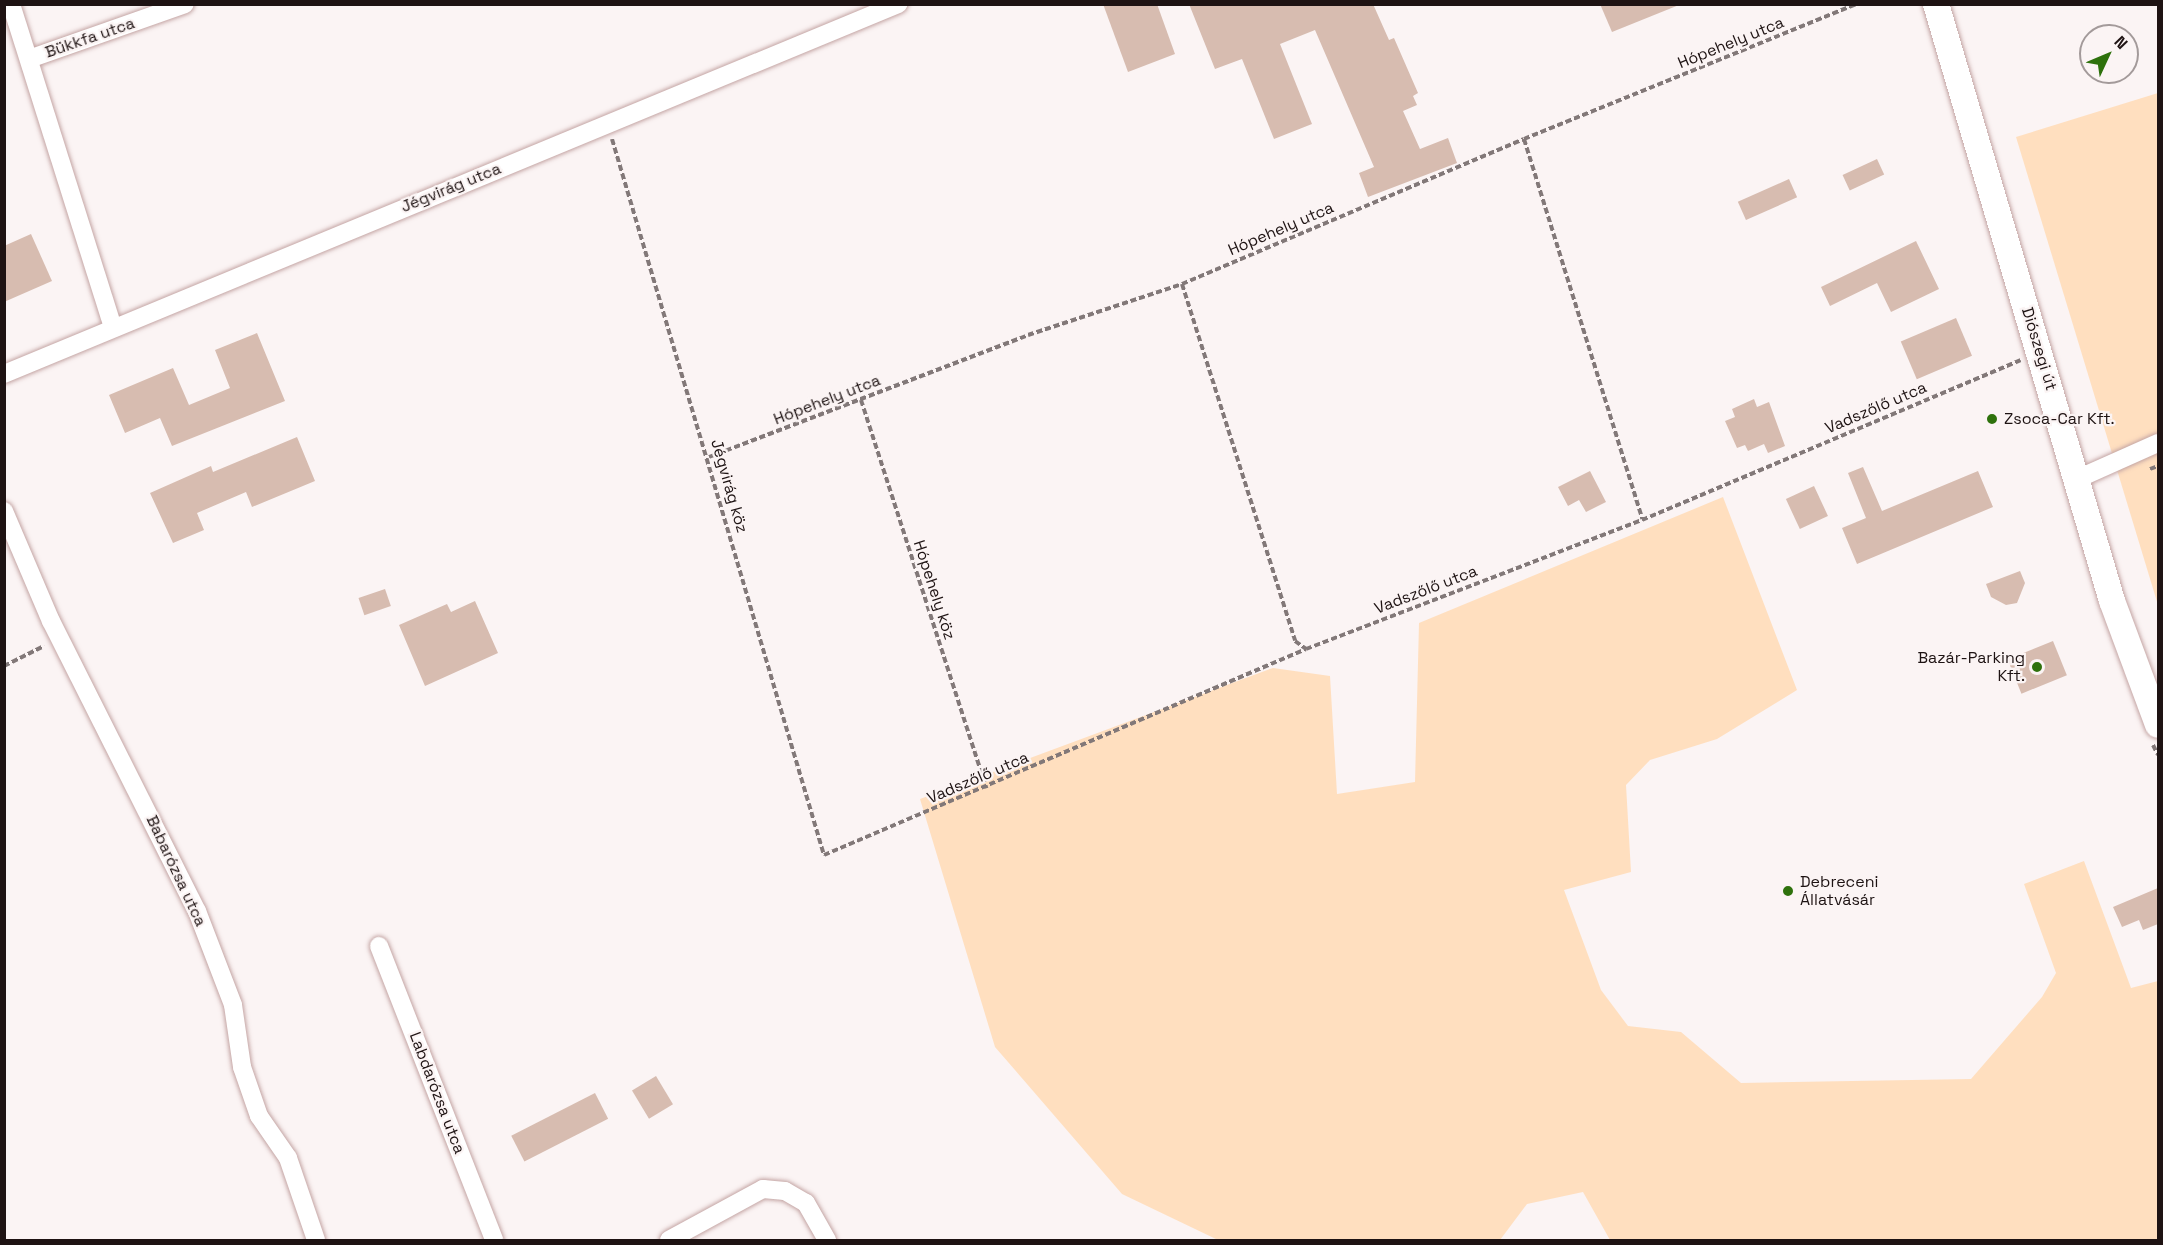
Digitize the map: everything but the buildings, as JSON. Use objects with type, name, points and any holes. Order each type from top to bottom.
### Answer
[{"type":"main road","name":"Diószegi út","points":[[1936,4],[2112,601],[2158,725]]},
{"type":"street","points":[[11,4],[113,327]]},
{"type":"street","name":"Bükkfa utca","points":[[28,59],[185,4]]},
{"type":"street","name":"Jégvirág utca","points":[[4,374],[898,4]]},
{"type":"street","points":[[2077,479],[2158,443]]},
{"type":"street","name":"Babarózsa utca","points":[[4,511],[60,638],[197,911],[233,1005],[242,1067],[259,1116],[288,1158],[316,1240]]},
{"type":"street","name":"Labdarózsa utca","points":[[379,946],[494,1240]]},
{"type":"street","points":[[669,1240],[763,1189],[785,1191],[806,1203],[827,1240]]},
{"type":"path","name":"Hópehely utca","points":[[709,457],[1028,335],[1182,284],[1524,139],[1857,4]]},
{"type":"path","name":"Jégvirág köz","points":[[608,124],[709,457],[824,855]]},
{"type":"path","points":[[1524,139],[1642,520]]},
{"type":"path","points":[[1182,284],[1295,641],[1306,649]]},
{"type":"path","name":"Vadszőlő utca","points":[[824,855],[986,788],[1306,649],[1642,520],[2039,352]]},
{"type":"path","name":"Hópehely köz","points":[[861,400],[986,788]]},
{"type":"path","points":[[4,666],[60,638]]},
{"type":"shaded area","points":[[2158,93],[2158,605],[2016,137]]},
{"type":"shaded area","points":[[1723,497],[1797,690],[1717,739],[1650,760],[1626,785],[1631,872],[1564,890],[1601,990],[1628,1026],[1681,1032],[1741,1083],[1971,1079],[2042,997],[2056,973],[2024,884],[2084,861],[2131,988],[2158,981],[2158,1240],[1610,1240],[1583,1192],[1527,1204],[1500,1240],[1218,1240],[1122,1194],[995,1047],[920,799],[1273,668],[1330,676],[1337,794],[1415,782],[1419,623]]},
{"type":"place","name":"Zsoca-Car Kft.","points":[[1992,419]]},
{"type":"place","name":"Bazár-Parking Kft.","points":[[2037,667]]},
{"type":"place","name":"Debreceni Állatvásár","points":[[1788,891]]}]
